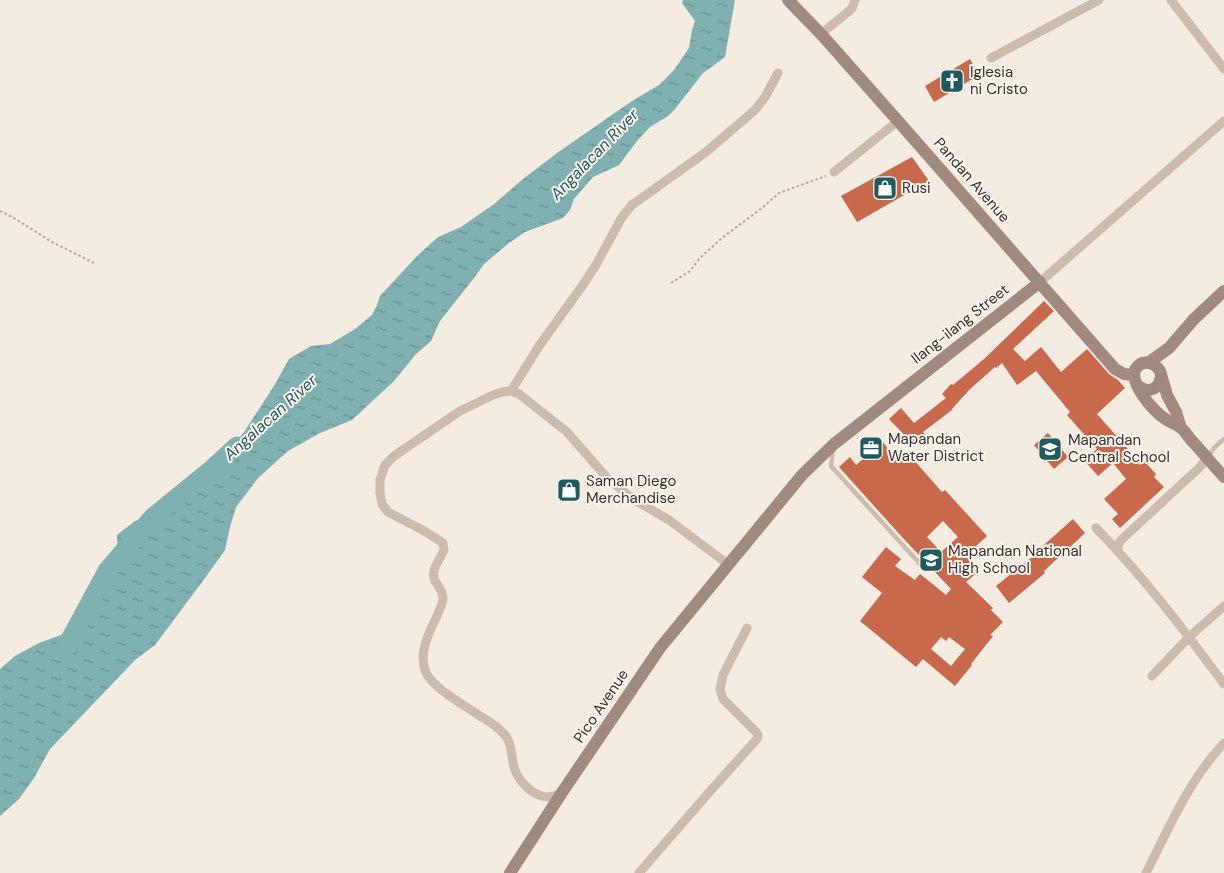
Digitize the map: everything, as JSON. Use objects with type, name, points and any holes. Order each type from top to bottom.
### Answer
[{"type":"street","name":"Pandan Avenue","points":[[788,0],[821,34],[1115,369],[1135,380],[1142,389],[1149,390],[1158,385],[1161,378],[1160,372]]},
{"type":"street","points":[[821,34],[850,11],[854,0]]},
{"type":"street","points":[[991,58],[1099,0]]},
{"type":"street","points":[[1171,0],[1224,69]]},
{"type":"street","points":[[511,391],[539,346],[585,282],[622,217],[632,205],[706,152],[756,110],[778,73]]},
{"type":"street","points":[[834,172],[898,121]]},
{"type":"street","name":"Ilang-ilang Street","points":[[728,565],[802,475],[834,444],[1040,282],[1224,121]]},
{"type":"street","points":[[1224,291],[1194,319],[1169,348],[1148,363],[1136,368],[1135,380],[1144,397],[1162,417],[1181,428],[1224,478]]},
{"type":"street","points":[[1160,372],[1169,348]]},
{"type":"street","points":[[1148,363],[1155,365],[1160,372],[1167,395],[1176,412],[1181,428]]},
{"type":"street","points":[[561,794],[548,797],[542,796],[524,785],[513,766],[512,752],[504,734],[437,687],[429,678],[425,670],[424,651],[443,597],[435,582],[433,571],[444,547],[443,543],[426,532],[388,512],[382,504],[380,480],[385,465],[394,456],[460,411],[493,395],[511,391],[519,394],[566,432],[608,479],[633,499],[669,520],[728,565]]},
{"type":"street","points":[[1118,550],[1120,542],[1200,467],[1207,458]]},
{"type":"street","points":[[1096,528],[1118,550],[1189,637],[1224,684]]},
{"type":"street","name":"Pico Avenue","points":[[510,873],[660,648],[728,565]]},
{"type":"street","points":[[1152,676],[1189,637],[1224,606]]},
{"type":"street","points":[[639,873],[757,739],[758,735],[756,732],[723,698],[720,689],[723,675],[747,628]]},
{"type":"street","points":[[1146,873],[1186,796],[1207,763],[1224,743]]},
{"type":"lane","points":[[1207,458],[1224,439]]},
{"type":"lane","points":[[834,444],[831,466],[920,564]]},
{"type":"path","points":[[671,283],[690,272],[700,258],[722,238],[779,193],[834,172]]},
{"type":"path","points":[[0,211],[52,242],[94,262]]},
{"type":"water","points":[[683,0],[735,0],[725,57],[703,73],[668,116],[650,127],[619,165],[593,177],[574,199],[570,210],[563,218],[525,232],[484,264],[440,321],[431,341],[416,354],[394,381],[352,420],[320,433],[288,451],[258,478],[236,507],[225,550],[155,645],[135,660],[50,749],[34,778],[19,799],[0,816],[0,669],[15,656],[39,643],[72,631],[92,613],[118,567],[117,535],[135,521],[161,513],[183,489],[194,481],[206,477],[244,432],[289,359],[311,346],[330,344],[355,329],[372,315],[380,296],[417,256],[438,237],[461,227],[494,204],[557,153],[632,101],[659,85],[674,70],[689,48],[695,21],[682,3]]},
{"type":"building","name":"Iglesia ni Cristo","points":[[970,59],[979,75],[934,102],[925,86]]},
{"type":"building","name":"Rusi","points":[[912,157],[929,181],[857,222],[841,196]]},
{"type":"building","points":[[1044,301],[1054,311],[1013,349],[1025,361],[1041,347],[1061,372],[1087,349],[1109,374],[1125,388],[1097,414],[1140,465],[1144,461],[1156,474],[1154,477],[1164,487],[1120,528],[1112,519],[1118,514],[1104,499],[1126,479],[1113,463],[1098,476],[1084,460],[1097,449],[1067,415],[1070,412],[1036,371],[1017,385],[1002,363],[995,367],[969,390],[952,410],[923,432],[926,436],[915,446],[889,419],[901,408],[914,423],[946,398],[942,394],[951,384],[953,385],[984,359]]},
{"type":"building","points":[[1048,433],[1068,457],[1054,469],[1034,445]]},
{"type":"building","name":"Mapandan National High School","points":[[883,442],[896,460],[906,451],[942,492],[945,490],[987,536],[966,555],[980,570],[966,582],[993,608],[991,610],[1003,622],[990,635],[993,636],[955,686],[923,659],[916,667],[860,621],[882,593],[862,577],[886,547],[901,559],[895,566],[915,580],[920,574],[946,595],[951,589],[839,467],[850,457],[856,465]],"holes":[[[943,521],[958,537],[941,552],[927,537]],[[941,637],[946,641],[949,637],[965,649],[951,666],[931,649]]]},
{"type":"building","points":[[1073,519],[1085,533],[1044,571],[1045,573],[1009,603],[996,586],[1037,553]]},
{"type":"waterway","name":"Angalacan River","points":[[65,649],[107,571],[153,517],[237,446]]},
{"type":"place","name":"Iglesia ni Cristo","points":[[952,81]]},
{"type":"place","name":"Rusi","points":[[885,188]]},
{"type":"place","name":"Mapandan Water District","points":[[871,448]]},
{"type":"place","name":"Mapandan Central School","points":[[1050,449]]},
{"type":"place","name":"Saman Diego Merchandise","points":[[569,490]]},
{"type":"place","name":"Mapandan National High School","points":[[931,560]]}]
